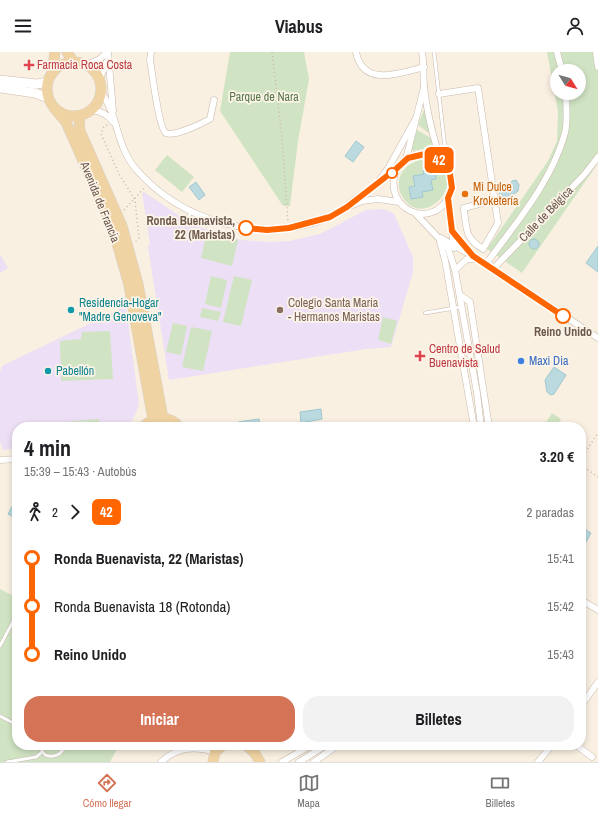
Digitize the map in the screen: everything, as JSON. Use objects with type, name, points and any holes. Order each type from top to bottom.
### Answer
[{"type":"main road","points":[[0,80],[37,84],[50,78],[62,65],[74,63],[85,65],[96,74],[100,84],[99,98],[94,106],[83,114],[70,116],[61,113],[54,108],[48,98],[50,78],[55,52]]},
{"type":"main road","points":[[67,52],[74,63]]},
{"type":"main road","points":[[0,88],[30,92],[48,98]]},
{"type":"main road","name":"Avenida de Francia","points":[[54,108],[66,122],[113,229],[129,285],[158,419]]},
{"type":"main road","name":"Avenida de Francia","points":[[83,114],[80,131],[120,219],[138,283],[158,419]]},
{"type":"main road","points":[[152,422],[158,419],[170,420],[173,422]]},
{"type":"main road","points":[[251,750],[261,761]]},
{"type":"street","points":[[107,52],[113,121]]},
{"type":"street","points":[[85,65],[100,59],[107,52]]},
{"type":"street","points":[[151,52],[150,60],[162,130],[166,133],[174,134],[210,120],[214,100]]},
{"type":"street","points":[[356,52],[357,61],[364,68],[372,74],[381,76],[424,67]]},
{"type":"street","points":[[396,169],[392,185],[399,202],[409,211],[415,213],[428,213],[438,210],[448,198],[452,188],[452,180],[434,136],[424,85],[422,52]]},
{"type":"street","points":[[557,52],[560,64]]},
{"type":"street","points":[[596,52],[598,67]]},
{"type":"street","points":[[108,59],[100,84],[121,143],[135,168],[160,190],[192,211],[232,226],[267,230],[289,228],[330,217],[347,207],[396,169],[406,159],[415,155],[425,154],[437,158],[445,165]]},
{"type":"street","points":[[406,159],[424,85]]},
{"type":"street","points":[[439,94],[478,88],[498,223],[483,249],[473,243],[465,235],[464,209],[494,200]]},
{"type":"street","points":[[486,264],[534,198],[552,165],[565,132],[566,100]]},
{"type":"street","points":[[83,114],[92,111],[100,112],[113,121]]},
{"type":"street","points":[[372,187],[389,167],[415,120]]},
{"type":"street","name":"Calle de Bélgica","points":[[493,269],[584,175],[598,157]]},
{"type":"street","points":[[448,198],[454,246],[455,270]]},
{"type":"street","points":[[347,207],[362,201],[378,199],[399,202]]},
{"type":"street","points":[[415,213],[448,248],[455,270],[476,383],[480,422]]},
{"type":"street","points":[[452,231],[475,258]]},
{"type":"street","points":[[434,233],[486,264],[598,338]]},
{"type":"street","points":[[440,240],[454,308],[473,422]]},
{"type":"street","points":[[455,270],[467,259],[475,258]]},
{"type":"street","points":[[460,294],[470,302],[488,422]]},
{"type":"street","points":[[476,383],[483,382]]},
{"type":"street","points":[[0,460],[12,459]]},
{"type":"street","points":[[586,603],[598,610]]},
{"type":"street","points":[[586,699],[598,682]]},
{"type":"street","points":[[161,762],[174,752],[181,750]]},
{"type":"street","points":[[282,762],[302,750]]},
{"type":"street","points":[[301,762],[318,750]]},
{"type":"street","points":[[315,752],[331,750]]},
{"type":"street","points":[[314,762],[331,750]]},
{"type":"street","points":[[538,762],[548,750]]},
{"type":"street","points":[[583,750],[592,757]]},
{"type":"lane","points":[[434,52],[445,165]]},
{"type":"lane","points":[[185,221],[192,211]]},
{"type":"lane","points":[[425,313],[462,307]]},
{"type":"lane","points":[[0,646],[12,623]]},
{"type":"lane","points":[[0,716],[12,722]]},
{"type":"lane","points":[[41,753],[53,757],[61,753],[62,750]]},
{"type":"lane","points":[[7,762],[36,757],[41,753]]},
{"type":"path","points":[[272,52],[282,138],[289,228]]},
{"type":"path","points":[[113,121],[104,126],[101,134],[119,174],[135,200],[140,238],[136,240]]},
{"type":"path","points":[[123,211],[135,200],[144,188]]},
{"type":"path","points":[[586,451],[598,433]]},
{"type":"path","points":[[586,469],[598,477]]},
{"type":"shaded area","name":"Colegio Santa María - Hermanos Maristas","points":[[144,192],[193,225],[241,240],[270,242],[290,241],[320,234],[366,210],[381,209],[394,214],[413,257],[413,272],[391,347],[366,349],[169,380],[148,247],[150,244],[142,193]]},
{"type":"shaded area","points":[[0,254],[8,268],[0,273]]},
{"type":"shaded area","points":[[126,306],[139,404],[131,422],[12,422],[12,449],[3,450],[0,441],[0,372],[2,366]]},
{"type":"green space","name":"Parque de Nara","points":[[230,52],[304,52],[309,79],[298,141],[290,206],[283,206],[220,111]]},
{"type":"green space","points":[[547,52],[598,52],[598,163],[522,273],[487,249],[548,161],[557,141],[558,112],[556,100],[586,100],[586,64],[550,64],[550,68]]},
{"type":"green space","points":[[425,107],[430,134],[418,125]]},
{"type":"green space","points":[[417,130],[431,138],[435,151],[425,149],[410,151]]},
{"type":"green space","points":[[167,155],[194,177],[182,192],[155,170]]},
{"type":"green space","points":[[425,159],[440,166],[447,176],[447,187],[442,197],[433,205],[422,209],[411,206],[402,196],[399,189],[400,176],[403,171],[418,160]],"holes":[[[423,169],[436,179],[431,180],[422,192],[422,197],[415,186],[424,174]]]},
{"type":"green space","points":[[207,232],[238,240],[232,266],[201,258]]},
{"type":"green space","points":[[211,276],[227,280],[221,308],[205,304]]},
{"type":"green space","points":[[234,276],[252,280],[241,326],[223,322]]},
{"type":"green space","points":[[202,308],[221,312],[218,321],[200,317]]},
{"type":"green space","points":[[383,317],[397,321],[391,344],[378,340]]},
{"type":"green space","points":[[173,323],[187,326],[181,355],[166,352]]},
{"type":"green space","points":[[191,327],[212,331],[203,371],[182,367]]},
{"type":"green space","points":[[110,331],[113,379],[61,381],[60,341],[81,339],[82,332]]},
{"type":"green space","points":[[552,413],[561,419],[559,422],[546,422]]},
{"type":"green space","points":[[99,419],[99,422],[65,422]]},
{"type":"green space","points":[[0,589],[12,595],[12,750],[116,750],[110,762],[0,762]]},
{"type":"water","points":[[356,141],[364,147],[353,162],[345,156]]},
{"type":"water","points":[[435,168],[436,179],[431,180],[433,190],[422,192],[423,197],[411,199],[409,187],[415,186],[413,176],[424,174],[423,169]]},
{"type":"water","points":[[516,180],[519,185],[518,191],[508,199],[503,199],[499,195],[500,191],[509,190],[512,181]]},
{"type":"water","points":[[196,182],[205,195],[199,200],[189,187]]},
{"type":"water","points":[[534,239],[539,244],[534,249],[529,244]]},
{"type":"water","points":[[598,246],[598,272],[586,263]]},
{"type":"water","points":[[554,367],[566,375],[554,394],[551,395],[547,392],[545,380]]},
{"type":"water","points":[[321,409],[322,419],[301,422],[300,412]]},
{"type":"water","points":[[259,419],[259,422],[238,422]]},
{"type":"water","points":[[12,507],[12,516],[8,514]]},
{"type":"water","points":[[586,530],[591,533],[586,542]]},
{"type":"bus line","name":"42","points":[[246,228],[255,230],[289,228],[330,217],[347,207],[355,199],[396,169],[408,158],[418,154],[425,154],[437,158],[447,167],[452,180],[452,188],[448,198],[452,231],[473,256],[563,316]]},
{"type":"place","name":"Farmacia Roca Costa","points":[[29,65]]},
{"type":"place","name":"Mi Dulce Kroketería","points":[[465,194]]},
{"type":"place","name":"Ronda Buenavista, 22 (Maristas)","points":[[246,228]]},
{"type":"place","name":"Residencia-Hogar \"Madre Genoveva\"","points":[[71,310]]},
{"type":"place","name":"Colegio Santa María - Hermanos Maristas","points":[[280,310]]},
{"type":"place","name":"Reino Unido","points":[[563,316]]},
{"type":"place","name":"Centro de Salud Buenavista","points":[[420,356]]},
{"type":"place","name":"Maxi Dia","points":[[521,361]]},
{"type":"place","name":"Pabellón","points":[[48,371]]}]
